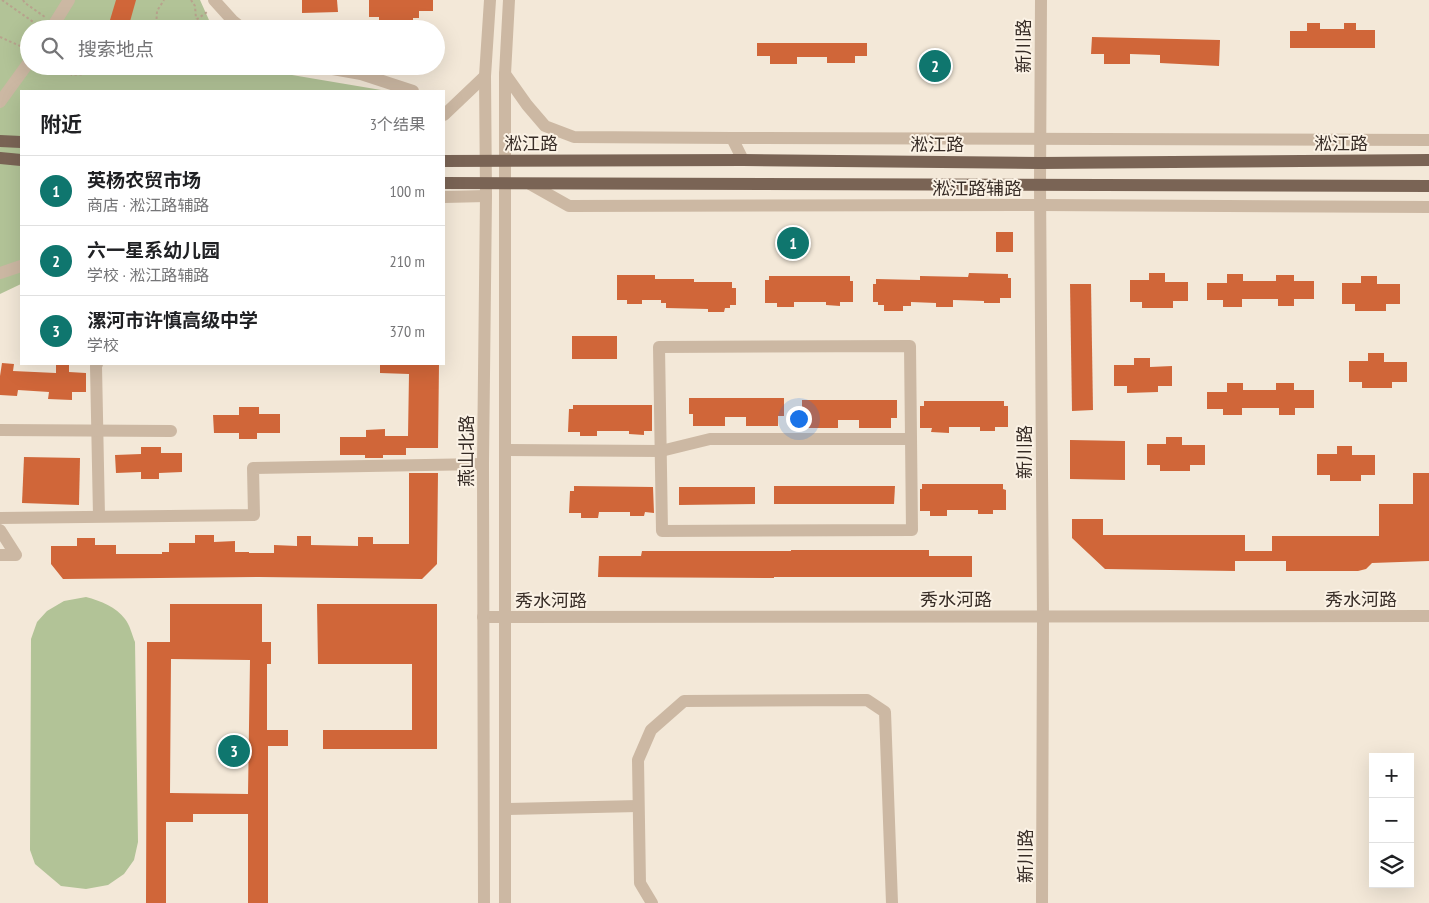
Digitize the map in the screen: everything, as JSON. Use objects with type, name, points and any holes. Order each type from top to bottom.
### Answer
[{"type":"main road","points":[[0,140],[20,142]]},
{"type":"main road","points":[[0,158],[20,160]]},
{"type":"main road","name":"淞江路","points":[[445,161],[743,160],[1040,162],[1429,160]]},
{"type":"main road","points":[[445,183],[486,190],[505,183],[1429,186]]},
{"type":"street","points":[[57,20],[69,0]]},
{"type":"street","name":"燕山北路","points":[[484,903],[483,464],[486,190],[485,76],[490,0]]},
{"type":"street","points":[[505,903],[505,74],[509,0]]},
{"type":"street","name":"新川路","points":[[1041,0],[1042,903]]},
{"type":"street","points":[[216,2],[232,20]]},
{"type":"street","points":[[0,102],[20,74]]},
{"type":"street","points":[[505,74],[544,126],[574,137],[1429,140]]},
{"type":"street","points":[[364,75],[410,90]]},
{"type":"street","points":[[445,114],[485,76]]},
{"type":"street","points":[[732,138],[743,160]]},
{"type":"street","name":"淞江路辅路","points":[[530,184],[569,206],[1040,205],[1429,207]]},
{"type":"street","points":[[445,196],[486,190]]},
{"type":"street","points":[[0,273],[20,266]]},
{"type":"street","points":[[910,346],[912,530],[662,531],[661,451],[659,347],[910,346]]},
{"type":"street","points":[[96,365],[99,516]]},
{"type":"street","points":[[0,430],[171,431]]},
{"type":"street","points":[[506,450],[661,451],[710,439],[911,439]]},
{"type":"street","points":[[0,518],[254,515],[253,468],[483,464]]},
{"type":"street","points":[[0,530],[16,555],[0,555]]},
{"type":"street","name":"秀水河路","points":[[483,617],[1429,616]]},
{"type":"street","points":[[652,903],[640,883],[638,806],[638,760],[651,730],[684,701],[866,700],[885,712],[892,903]]},
{"type":"street","points":[[504,809],[638,806]]},
{"type":"path","points":[[2,0],[30,20]]},
{"type":"path","points":[[157,20],[158,11],[164,0]]},
{"type":"path","points":[[191,0],[196,20]]},
{"type":"path","points":[[196,20],[216,2]]},
{"type":"path","points":[[0,37],[20,46]]},
{"type":"green space","points":[[0,0],[200,0],[209,20],[20,20],[20,75],[292,75],[381,90],[20,90],[20,284],[0,294]]},
{"type":"green space","points":[[86,597],[97,600],[117,611],[128,624],[135,642],[138,842],[134,860],[124,874],[108,885],[86,889],[61,886],[35,864],[30,850],[31,639],[37,622],[47,611],[64,601]]},
{"type":"building","points":[[116,0],[136,0],[130,20],[110,20]]},
{"type":"building","points":[[302,0],[337,0],[338,12],[302,13]]},
{"type":"building","points":[[369,0],[433,0],[433,11],[419,11],[419,18],[413,18],[413,20],[379,20],[379,17],[369,17]]},
{"type":"building","points":[[1307,23],[1320,23],[1320,29],[1344,29],[1344,23],[1356,23],[1356,30],[1375,30],[1375,48],[1290,48],[1290,31],[1307,31]]},
{"type":"building","points":[[1092,37],[1220,40],[1219,66],[1160,63],[1160,55],[1130,54],[1130,64],[1104,64],[1104,54],[1091,54]]},
{"type":"building","points":[[757,43],[867,43],[867,56],[855,56],[855,63],[827,63],[827,57],[797,57],[797,64],[770,64],[770,56],[757,56]]},
{"type":"building","points":[[996,232],[1013,232],[1013,252],[996,252]]},
{"type":"building","points":[[969,273],[1008,274],[1008,278],[1011,278],[1011,298],[1000,298],[1000,303],[953,300],[953,307],[936,307],[936,303],[911,302],[911,306],[903,306],[903,311],[884,311],[884,305],[878,305],[878,302],[873,302],[873,284],[876,284],[876,279],[920,280],[920,276],[968,277]]},
{"type":"building","points":[[1149,273],[1165,273],[1165,282],[1188,282],[1188,301],[1173,301],[1173,308],[1142,308],[1142,302],[1130,302],[1130,280],[1149,280]]},
{"type":"building","points":[[1227,274],[1243,274],[1243,281],[1276,281],[1276,275],[1294,275],[1294,281],[1314,281],[1314,299],[1294,299],[1294,306],[1278,306],[1278,299],[1242,299],[1242,307],[1223,307],[1223,300],[1207,300],[1207,283],[1227,283]]},
{"type":"building","points":[[617,275],[655,275],[655,279],[694,279],[694,282],[732,282],[732,288],[736,288],[736,305],[730,305],[730,308],[725,308],[724,312],[708,312],[708,309],[666,308],[666,303],[661,303],[661,300],[642,300],[642,304],[627,304],[627,300],[617,300]]},
{"type":"building","points":[[769,276],[850,276],[850,281],[853,281],[853,302],[840,302],[840,306],[826,305],[826,302],[794,302],[794,307],[777,307],[777,303],[765,303],[765,280],[769,280]]},
{"type":"building","points":[[1361,276],[1377,276],[1377,284],[1400,284],[1400,304],[1386,304],[1386,311],[1355,311],[1355,304],[1342,304],[1342,283],[1361,283]]},
{"type":"building","points":[[1070,284],[1091,284],[1093,410],[1072,411]]},
{"type":"building","points":[[572,336],[617,336],[617,359],[572,359]]},
{"type":"building","points":[[1368,353],[1384,353],[1384,362],[1407,362],[1407,382],[1392,382],[1392,388],[1362,388],[1362,382],[1349,382],[1349,361],[1368,361]]},
{"type":"building","points":[[1134,358],[1150,358],[1150,367],[1172,366],[1172,386],[1158,386],[1158,392],[1127,393],[1127,386],[1114,386],[1114,365],[1134,365]]},
{"type":"building","points":[[2,363],[14,364],[13,371],[56,373],[56,365],[69,365],[69,372],[86,373],[86,392],[72,392],[72,400],[48,399],[49,392],[18,390],[17,396],[0,395]]},
{"type":"building","points":[[380,365],[439,365],[438,448],[406,448],[406,455],[383,455],[383,458],[365,458],[365,455],[340,455],[340,437],[366,437],[366,430],[385,429],[385,436],[408,436],[409,374],[380,373]]},
{"type":"building","points":[[1227,383],[1243,383],[1243,390],[1276,390],[1276,383],[1294,383],[1294,390],[1314,390],[1314,408],[1295,408],[1295,415],[1279,415],[1279,408],[1242,408],[1242,415],[1223,415],[1223,409],[1207,409],[1207,392],[1227,392]]},
{"type":"building","points":[[689,398],[784,398],[784,416],[778,416],[778,426],[746,426],[746,417],[725,417],[725,426],[693,426],[693,414],[689,414]]},
{"type":"building","points":[[802,400],[897,400],[897,418],[891,418],[891,428],[859,428],[859,420],[838,420],[838,428],[806,428],[806,416],[802,416]]},
{"type":"building","points":[[924,401],[1004,401],[1004,406],[1008,406],[1008,427],[995,427],[995,431],[980,431],[980,427],[949,427],[949,433],[931,432],[932,428],[920,428],[920,406],[924,406]]},
{"type":"building","points":[[573,405],[652,405],[652,431],[644,431],[644,435],[629,434],[629,431],[597,431],[597,436],[580,436],[580,432],[568,432],[569,409],[573,409]]},
{"type":"building","points":[[239,407],[259,407],[259,414],[280,414],[280,433],[257,433],[257,439],[239,439],[239,433],[214,433],[213,415],[239,415]]},
{"type":"building","points":[[1166,437],[1182,437],[1182,445],[1205,445],[1205,465],[1190,465],[1190,471],[1160,471],[1160,465],[1147,465],[1147,444],[1166,444]]},
{"type":"building","points":[[1070,440],[1125,441],[1125,480],[1070,479]]},
{"type":"building","points":[[1337,446],[1352,446],[1352,455],[1375,455],[1375,475],[1361,475],[1361,481],[1330,481],[1330,475],[1317,475],[1317,454],[1337,454]]},
{"type":"building","points":[[141,447],[161,447],[161,453],[182,453],[182,472],[159,473],[159,479],[141,479],[141,472],[116,473],[115,455],[141,454]]},
{"type":"building","points":[[24,457],[80,458],[79,505],[22,503]]},
{"type":"building","points":[[409,473],[438,473],[437,564],[422,579],[259,577],[63,579],[51,564],[51,546],[77,546],[77,538],[95,538],[95,545],[116,545],[116,554],[162,554],[162,552],[169,552],[169,543],[195,543],[195,535],[214,535],[214,542],[235,541],[235,552],[249,553],[274,553],[274,545],[297,546],[297,536],[311,536],[311,545],[358,546],[358,537],[373,537],[373,544],[409,544]]},
{"type":"building","points":[[1413,473],[1429,473],[1429,561],[1372,563],[1366,569],[1358,571],[1286,571],[1286,561],[1235,561],[1235,571],[1105,569],[1072,538],[1072,519],[1103,519],[1103,535],[1245,535],[1245,551],[1272,551],[1272,536],[1379,536],[1379,504],[1413,504]]},
{"type":"building","points":[[922,484],[1003,484],[1003,489],[1006,490],[1006,510],[993,510],[993,514],[978,514],[978,510],[947,510],[947,516],[930,516],[930,511],[920,511],[920,489],[922,489]]},
{"type":"building","points":[[574,486],[653,487],[654,513],[645,512],[644,516],[630,516],[630,512],[599,512],[598,518],[581,518],[581,513],[569,513],[570,491],[574,491]]},
{"type":"building","points":[[774,486],[895,486],[894,504],[774,504]]},
{"type":"building","points":[[679,487],[755,487],[755,504],[679,505]]},
{"type":"building","points":[[929,550],[929,556],[972,556],[972,577],[598,577],[599,556],[641,556],[642,551]]},
{"type":"building","points":[[170,604],[262,604],[262,642],[271,642],[271,664],[267,664],[267,730],[288,730],[288,746],[268,746],[268,903],[248,903],[248,814],[193,814],[193,822],[166,822],[166,903],[146,903],[147,642],[170,642]],"holes":[[[171,659],[250,660],[248,794],[170,793]]]},
{"type":"building","points":[[317,604],[437,604],[437,749],[323,749],[323,730],[412,730],[412,664],[318,664]]},
{"type":"place","name":"六一星系幼儿园","points":[[935,66]]},
{"type":"place","name":"英杨农贸市场","points":[[793,243]]},
{"type":"place","name":"漯河市许慎高级中学","points":[[234,751]]}]
